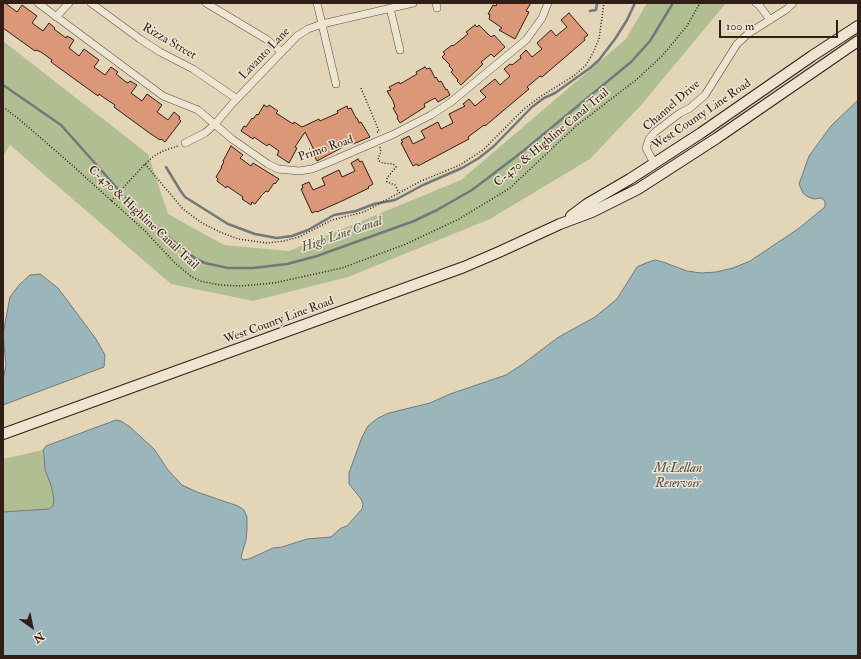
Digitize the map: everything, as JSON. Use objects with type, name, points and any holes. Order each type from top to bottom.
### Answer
[{"type":"main road","name":"West County Line Road","points":[[560,224],[587,204],[702,133],[812,56],[858,26]]},
{"type":"main road","name":"West County Line Road","points":[[3,434],[408,288],[499,252],[560,224],[592,212],[638,189],[718,138],[858,41]]},
{"type":"street","name":"Primo Road","points":[[38,3],[163,96],[198,110],[232,139],[268,164],[278,169],[288,171],[299,171],[327,164],[407,128],[451,102],[526,40],[542,18],[548,3]]},
{"type":"street","points":[[56,17],[68,3]]},
{"type":"street","name":"Rizza Street","points":[[91,3],[146,44],[194,69],[237,99]]},
{"type":"street","points":[[206,3],[266,38],[282,52]]},
{"type":"street","points":[[317,3],[336,84]]},
{"type":"street","name":"Lavanto Lane","points":[[185,143],[205,133],[215,124],[297,36],[308,29],[322,24],[412,3]]},
{"type":"street","points":[[756,3],[770,20]]},
{"type":"street","name":"Channel Drive","points":[[654,163],[646,148],[649,139],[655,132],[680,113],[690,108],[705,95],[737,44],[749,33],[787,9],[793,3]]},
{"type":"street","points":[[390,8],[400,50]]},
{"type":"path","points":[[145,164],[183,209],[202,223],[220,232],[238,239],[267,243],[299,237],[332,220],[364,212],[421,181],[460,164],[483,150],[515,117],[528,106],[575,75],[586,65],[594,53],[599,39],[604,3]]},
{"type":"path","name":"C-470 & Highline Canal Trail","points":[[3,108],[20,120],[112,200],[184,271],[200,281],[220,285],[241,286],[274,283],[342,268],[406,244],[459,219],[510,188],[576,126],[636,80],[662,56],[687,26],[700,3]]},
{"type":"path","points":[[112,200],[145,164],[164,151],[185,143]]},
{"type":"green space","points":[[647,3],[726,3],[642,104],[590,159],[490,219],[348,277],[253,301],[171,284],[10,145],[3,156],[3,41],[148,154],[168,214],[224,245],[289,251],[461,180],[626,39]]},
{"type":"green space","points":[[43,450],[54,500],[53,506],[49,509],[3,512],[3,459]]},
{"type":"water","name":"McLellan Reservoir","points":[[858,100],[858,656],[3,656],[3,512],[49,509],[53,506],[54,500],[51,485],[45,470],[43,450],[46,446],[116,420],[121,421],[130,427],[154,449],[168,470],[182,485],[197,492],[238,506],[244,510],[247,517],[247,530],[241,557],[243,560],[249,559],[273,548],[282,547],[307,539],[331,537],[341,528],[347,526],[362,509],[363,504],[361,499],[349,484],[349,473],[362,437],[368,426],[378,418],[389,413],[430,403],[450,394],[506,375],[557,338],[595,317],[617,299],[637,267],[646,263],[655,260],[687,271],[701,273],[716,272],[733,268],[750,261],[798,229],[825,207],[825,201],[821,198],[814,199],[808,197],[803,193],[799,184],[809,156],[831,126]]},
{"type":"water","points":[[40,274],[58,288],[96,339],[105,355],[104,367],[3,405],[3,380],[6,365],[3,334],[10,297],[19,285],[30,275]]},
{"type":"building","points":[[3,3],[17,12],[22,5],[37,16],[32,23],[43,31],[49,23],[66,38],[67,36],[74,40],[69,48],[79,56],[84,49],[99,60],[94,67],[105,75],[111,67],[118,72],[116,74],[126,82],[128,83],[130,81],[137,85],[131,93],[142,101],[147,94],[162,105],[157,112],[168,120],[174,112],[180,117],[179,119],[181,121],[165,142],[161,139],[160,140],[114,107],[115,105],[99,94],[98,96],[51,62],[52,60],[41,52],[35,51],[3,28]]},
{"type":"building","points":[[497,3],[531,3],[526,11],[529,12],[515,39],[499,30],[502,28],[489,19],[490,15],[488,14],[493,5],[496,6]]},
{"type":"building","points":[[569,13],[588,35],[584,38],[585,40],[542,77],[540,76],[527,87],[529,89],[485,126],[484,125],[468,137],[469,139],[418,166],[417,164],[413,166],[401,143],[403,142],[401,140],[409,136],[413,144],[425,138],[421,131],[438,122],[441,129],[453,123],[449,114],[465,106],[463,104],[469,99],[475,106],[486,97],[480,91],[495,79],[500,85],[510,76],[504,69],[521,58],[520,56],[526,50],[532,57],[542,49],[537,43],[551,30],[556,36],[567,27],[561,20]]},
{"type":"building","points":[[475,25],[477,27],[479,25],[491,37],[494,35],[505,47],[494,57],[491,54],[481,62],[483,64],[461,85],[451,72],[453,70],[449,66],[450,65],[442,57],[445,54],[443,52],[468,34],[466,32]]},
{"type":"building","points":[[425,67],[427,69],[430,68],[435,78],[436,77],[439,82],[441,81],[450,95],[438,102],[435,98],[424,104],[425,107],[400,123],[393,108],[395,107],[393,101],[387,91],[391,90],[389,87],[399,82],[400,84],[417,74],[416,72]]},
{"type":"building","points":[[264,105],[267,107],[269,105],[278,111],[276,113],[293,124],[294,122],[302,127],[319,119],[320,121],[338,113],[337,111],[347,106],[348,109],[351,108],[359,123],[361,122],[370,137],[353,144],[351,140],[342,144],[343,147],[317,161],[314,155],[316,154],[305,132],[295,147],[297,148],[289,163],[277,155],[279,151],[269,144],[267,146],[254,137],[253,139],[241,131],[244,126],[246,127],[252,118],[253,119],[257,114],[258,115]]},
{"type":"building","points":[[231,146],[243,155],[240,158],[251,166],[253,163],[279,179],[255,204],[252,202],[251,205],[242,199],[243,197],[227,186],[226,188],[217,181],[218,179],[216,177]]},
{"type":"building","points":[[358,159],[360,162],[362,161],[373,184],[368,187],[369,188],[342,201],[312,213],[301,189],[303,188],[302,185],[309,182],[313,190],[325,185],[322,178],[339,170],[342,177],[355,171],[351,163]]},
{"type":"waterway","points":[[590,11],[596,10],[597,3]]},
{"type":"waterway","points":[[166,167],[185,197],[228,224],[255,234],[277,238],[292,236],[308,230],[334,215],[356,211],[374,204],[395,200],[423,185],[462,168],[479,158],[494,146],[532,107],[544,98],[555,93],[590,68],[599,60],[615,39],[627,20],[635,3]]},
{"type":"waterway","name":"High Line Canal","points":[[3,85],[61,125],[149,222],[196,259],[205,263],[228,268],[253,268],[287,264],[317,256],[414,221],[472,190],[522,152],[631,62],[650,41],[673,3]]}]
